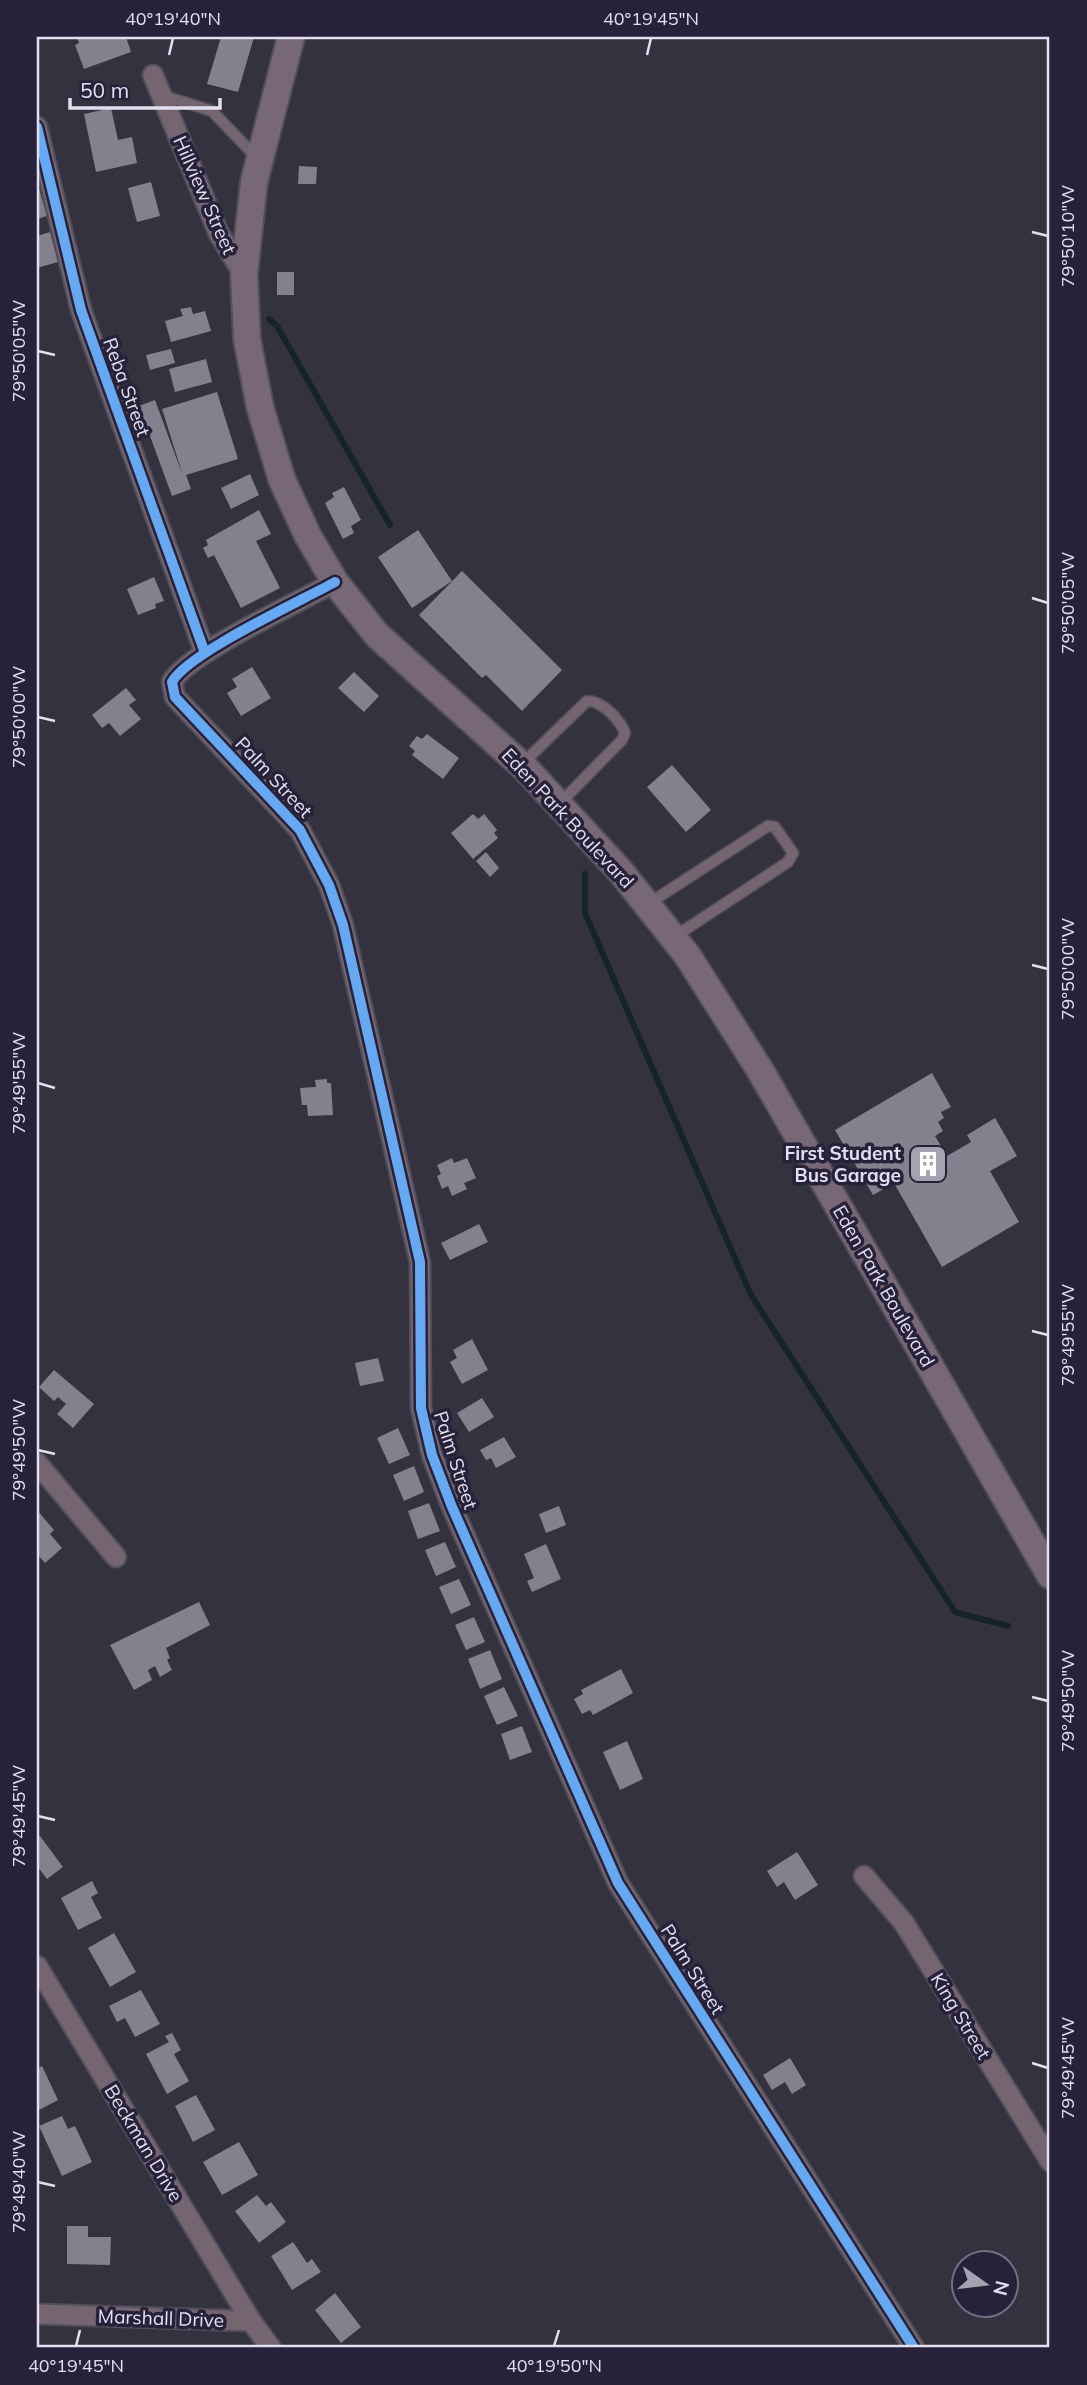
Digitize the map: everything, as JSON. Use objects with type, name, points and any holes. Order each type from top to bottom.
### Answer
[{"type":"main road","name":"Eden Park Boulevard","points":[[291,37],[254,182],[244,275],[247,339],[260,407],[282,480],[308,536],[335,582],[377,635],[521,765],[621,872],[687,955],[760,1070],[1050,1575]]},
{"type":"street","name":"Hillview Street","points":[[153,75],[219,234],[244,275]]},
{"type":"street","name":"Reba Street","points":[[37,127],[81,310],[205,653]]},
{"type":"street","name":"Palm Street","points":[[335,582],[205,653],[177,674],[172,682],[175,696],[300,830],[329,885],[343,925],[419,1262],[421,1408],[432,1455],[452,1507],[618,1883],[914,2348]]},
{"type":"street","points":[[37,1463],[116,1558]]},
{"type":"street","name":"King Street","points":[[864,1876],[904,1923],[1050,2161]]},
{"type":"street","name":"Beckman Drive","points":[[37,1966],[251,2321]]},
{"type":"street","name":"Marshall Drive","points":[[37,2314],[251,2321],[271,2348]]},
{"type":"lane","points":[[161,95],[212,111],[260,161]]},
{"type":"lane","points":[[521,765],[587,701],[593,701],[605,708],[622,725],[625,733],[622,740],[558,804]]},
{"type":"lane","points":[[647,904],[768,826],[775,827],[793,853],[788,862],[673,937]]},
{"type":"building","points":[[77,37],[126,37],[131,52],[84,69],[75,45],[79,43]]},
{"type":"building","points":[[221,37],[254,37],[238,92],[207,84]]},
{"type":"building","points":[[111,108],[118,140],[132,137],[137,163],[96,172],[84,114]]},
{"type":"building","points":[[299,166],[317,167],[316,184],[298,184]]},
{"type":"building","points":[[37,182],[47,216],[37,219]]},
{"type":"building","points":[[151,182],[160,216],[137,222],[128,188]]},
{"type":"building","points":[[50,232],[58,262],[37,268],[37,236]]},
{"type":"building","points":[[277,272],[294,272],[294,295],[277,295]]},
{"type":"building","points":[[191,307],[193,314],[205,311],[211,331],[171,342],[165,321],[183,316],[180,309]]},
{"type":"building","points":[[171,349],[175,363],[150,370],[146,355]]},
{"type":"building","points":[[206,359],[212,382],[175,392],[169,369]]},
{"type":"building","points":[[217,392],[238,459],[186,475],[191,489],[172,496],[139,406],[155,400],[183,476],[162,409]]},
{"type":"building","points":[[250,474],[259,495],[231,509],[221,488]]},
{"type":"building","points":[[344,487],[361,520],[351,526],[354,533],[343,539],[325,503],[334,497],[332,493]]},
{"type":"building","points":[[259,510],[271,534],[256,541],[280,588],[241,608],[214,555],[208,558],[203,548],[208,545],[206,540]]},
{"type":"building","points":[[418,530],[452,581],[412,608],[378,557]]},
{"type":"building","points":[[462,571],[562,670],[522,711],[486,675],[482,678],[419,615]]},
{"type":"building","points":[[154,577],[164,601],[155,604],[156,608],[138,615],[127,589]]},
{"type":"building","points":[[252,667],[271,698],[241,716],[227,693],[237,687],[232,679]]},
{"type":"building","points":[[354,672],[379,696],[364,712],[338,688]]},
{"type":"building","points":[[126,688],[136,700],[129,705],[141,719],[120,736],[109,723],[102,728],[92,715]]},
{"type":"building","points":[[427,734],[459,758],[443,779],[412,755],[415,751],[409,746],[417,736],[422,739]]},
{"type":"building","points":[[672,765],[711,810],[686,832],[647,787]]},
{"type":"building","points":[[473,814],[478,819],[484,814],[497,830],[494,833],[498,838],[473,859],[451,833]]},
{"type":"building","points":[[486,852],[499,868],[490,877],[476,861]]},
{"type":"building","name":"First Student Bus Garage","points":[[932,1073],[951,1107],[941,1112],[944,1118],[938,1122],[943,1131],[935,1136],[947,1156],[971,1142],[967,1135],[995,1118],[1017,1156],[990,1171],[1019,1222],[942,1267],[894,1183],[873,1195],[835,1130]]},
{"type":"building","points":[[327,1079],[327,1083],[331,1083],[333,1115],[308,1116],[307,1105],[302,1105],[300,1088],[316,1087],[315,1080]]},
{"type":"building","points":[[452,1158],[454,1163],[467,1158],[476,1178],[464,1183],[467,1189],[452,1196],[448,1186],[442,1189],[437,1176],[441,1174],[437,1165]]},
{"type":"building","points":[[479,1224],[488,1242],[450,1260],[441,1243]]},
{"type":"building","points":[[472,1339],[488,1370],[462,1384],[450,1362],[457,1358],[453,1350]]},
{"type":"building","points":[[378,1358],[384,1381],[360,1386],[355,1363]]},
{"type":"building","points":[[54,1370],[94,1404],[73,1428],[57,1414],[66,1404],[58,1397],[54,1401],[39,1387]]},
{"type":"building","points":[[482,1398],[494,1417],[469,1432],[457,1413]]},
{"type":"building","points":[[398,1428],[410,1455],[389,1464],[377,1438]]},
{"type":"building","points":[[504,1437],[516,1457],[496,1468],[491,1458],[486,1460],[480,1450]]},
{"type":"building","points":[[414,1466],[424,1492],[404,1501],[393,1475]]},
{"type":"building","points":[[429,1503],[440,1531],[418,1539],[408,1511]]},
{"type":"building","points":[[559,1506],[566,1525],[546,1533],[539,1514]]},
{"type":"building","points":[[37,1510],[54,1530],[50,1534],[62,1548],[45,1563],[37,1554]]},
{"type":"building","points":[[445,1542],[456,1567],[436,1576],[425,1550]]},
{"type":"building","points":[[546,1544],[561,1579],[532,1592],[527,1581],[534,1578],[524,1554]]},
{"type":"building","points":[[459,1579],[471,1605],[451,1614],[439,1587]]},
{"type":"building","points":[[199,1602],[210,1625],[166,1648],[170,1658],[167,1660],[172,1670],[160,1677],[155,1666],[148,1670],[152,1680],[134,1690],[110,1645]]},
{"type":"building","points":[[474,1617],[485,1642],[466,1650],[455,1625]]},
{"type":"building","points":[[490,1650],[502,1679],[480,1689],[468,1659]]},
{"type":"building","points":[[621,1669],[633,1693],[593,1715],[590,1710],[582,1714],[574,1699],[583,1694],[581,1690]]},
{"type":"building","points":[[504,1687],[518,1716],[497,1725],[484,1696]]},
{"type":"building","points":[[522,1726],[532,1752],[510,1760],[501,1734]]},
{"type":"building","points":[[627,1741],[643,1779],[620,1790],[603,1752]]},
{"type":"building","points":[[40,1836],[63,1867],[47,1879],[37,1866],[37,1838]]},
{"type":"building","points":[[797,1852],[818,1885],[795,1900],[784,1882],[777,1887],[767,1871]]},
{"type":"building","points":[[92,1881],[98,1893],[91,1897],[102,1918],[78,1930],[61,1898]]},
{"type":"building","points":[[114,1933],[136,1972],[110,1987],[88,1948]]},
{"type":"building","points":[[141,1990],[160,2024],[135,2037],[125,2018],[117,2022],[109,2006]]},
{"type":"building","points":[[172,2033],[181,2050],[174,2054],[189,2081],[167,2094],[146,2054],[169,2042],[165,2036]]},
{"type":"building","points":[[790,2058],[806,2085],[792,2094],[785,2082],[772,2090],[763,2075]]},
{"type":"building","points":[[42,2066],[58,2100],[37,2111],[37,2069]]},
{"type":"building","points":[[196,2095],[215,2130],[193,2142],[175,2106]]},
{"type":"building","points":[[62,2116],[68,2129],[75,2126],[92,2162],[62,2176],[39,2126]]},
{"type":"building","points":[[239,2142],[258,2175],[222,2195],[203,2162]]},
{"type":"building","points":[[257,2195],[266,2206],[271,2202],[286,2222],[259,2243],[235,2211]]},
{"type":"building","points":[[67,2226],[88,2226],[88,2237],[111,2237],[110,2265],[67,2264]]},
{"type":"building","points":[[293,2242],[307,2263],[312,2259],[321,2272],[292,2290],[271,2256]]},
{"type":"building","points":[[335,2293],[361,2327],[341,2343],[315,2310]]},
{"type":"waterway","points":[[269,319],[277,326],[390,525]]},
{"type":"waterway","points":[[585,874],[585,913],[751,1295],[955,1612],[1008,1626]]},
{"type":"cycle path","points":[[37,127],[81,310],[205,653]]},
{"type":"cycle path","points":[[335,582],[247,628],[199,657],[172,682],[175,697],[300,830],[329,885],[343,925],[420,1262],[421,1408],[432,1455],[452,1507],[618,1883],[914,2348]]},
{"type":"place","name":"First Student Bus Garage","points":[[928,1164]]}]
